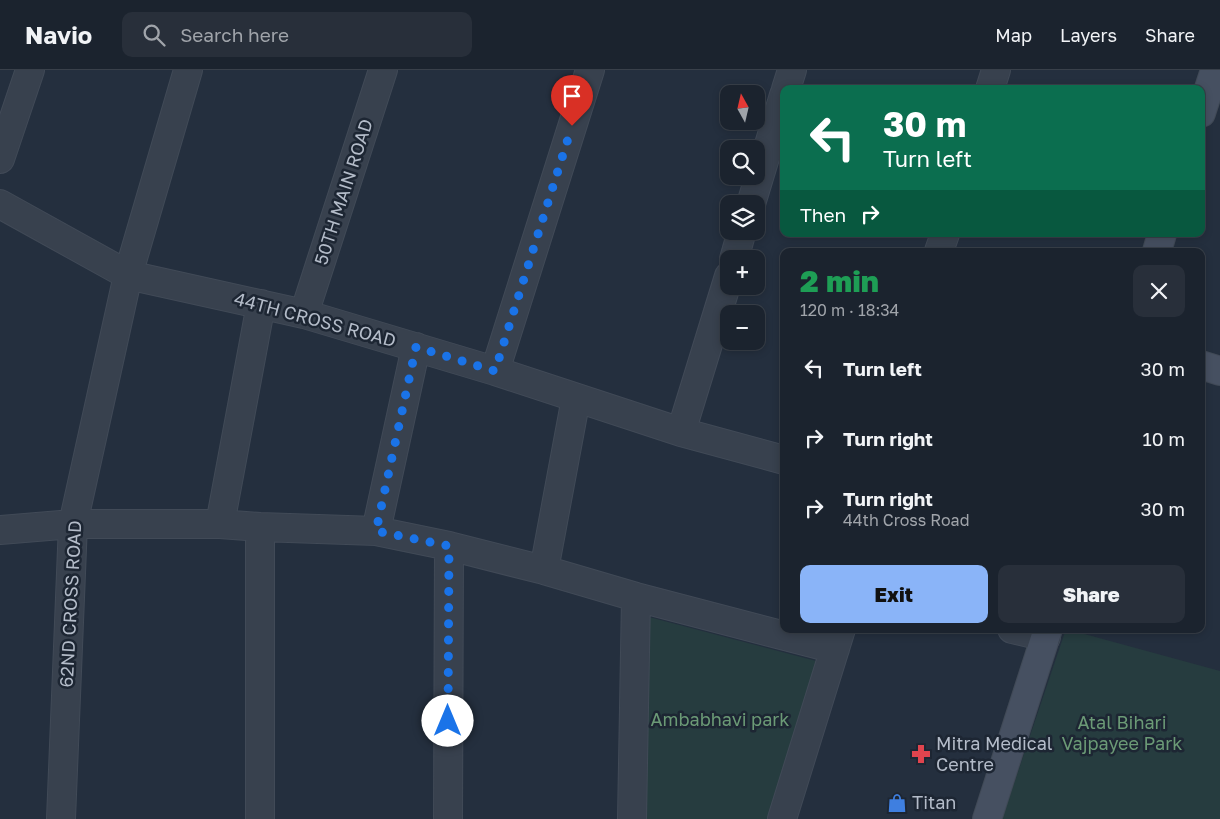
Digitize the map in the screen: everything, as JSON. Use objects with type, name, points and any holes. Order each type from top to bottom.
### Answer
[{"type":"main road","points":[[1205,101],[1215,70]]},
{"type":"main road","points":[[1205,366],[1220,371]]},
{"type":"main road","points":[[987,819],[1047,633]]},
{"type":"street","points":[[0,159],[30,70]]},
{"type":"street","name":"62ND CROSS ROAD","points":[[61,819],[73,524],[128,275],[188,70]]},
{"type":"street","name":"50TH MAIN ROAD","points":[[304,314],[383,70]]},
{"type":"street","points":[[495,371],[590,70]]},
{"type":"street","points":[[787,85],[792,70]]},
{"type":"street","points":[[991,85],[996,70]]},
{"type":"street","points":[[754,195],[780,109]]},
{"type":"street","name":"44TH CROSS ROAD","points":[[0,204],[128,275],[304,314],[495,371],[681,432],[780,459]]},
{"type":"street","points":[[681,432],[723,295]]},
{"type":"street","points":[[220,524],[261,304]]},
{"type":"street","points":[[376,531],[416,347]]},
{"type":"street","points":[[544,570],[576,398]]},
{"type":"street","points":[[0,530],[73,524],[220,524],[376,531],[449,546],[544,570],[636,597],[780,627]]},
{"type":"street","points":[[260,527],[260,819]]},
{"type":"street","points":[[448,819],[449,546]]},
{"type":"street","points":[[632,819],[636,597]]},
{"type":"street","points":[[782,819],[838,639],[809,633]]},
{"type":"green space","name":"Ambabhavi park","points":[[645,616],[820,662],[771,819],[642,819]]},
{"type":"green space","name":"Atal Bihari Vajpayee Park","points":[[1065,633],[1081,633],[1220,671],[1220,819],[1002,819]]},
{"type":"place","name":"Mitra Medical Centre","points":[[921,754]]},
{"type":"place","name":"Titan","points":[[897,803]]},
{"type":"route","points":[[448,721],[449,546],[376,531],[416,347],[495,371],[572,126]]}]
